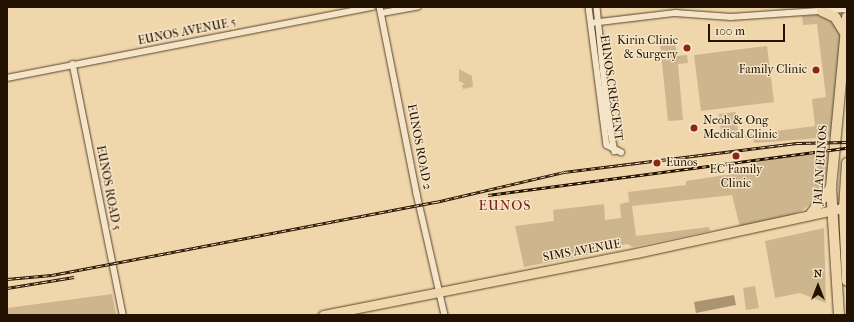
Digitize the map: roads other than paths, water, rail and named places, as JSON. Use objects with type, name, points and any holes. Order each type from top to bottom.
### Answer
[{"type":"highway","points":[[822,11],[835,17],[845,33]]},
{"type":"highway","name":"JALAN EUNOS","points":[[839,315],[831,210],[831,187],[847,17]]},
{"type":"highway","points":[[847,164],[845,208],[847,281]]},
{"type":"highway","points":[[811,214],[831,187]]},
{"type":"main road","name":"SIMS AVENUE","points":[[323,315],[673,246],[811,214],[845,208]]},
{"type":"street","name":"EUNOS AVENUE 5","points":[[7,78],[372,7]]},
{"type":"street","name":"EUNOS ROAD 2","points":[[380,7],[417,194],[445,315]]},
{"type":"street","points":[[382,14],[417,7]]},
{"type":"street","name":"EUNOS CRESCENT","points":[[589,7],[606,140],[608,148],[618,152],[609,123],[597,7]]},
{"type":"street","name":"EUNOS CRESCENT","points":[[591,23],[675,13],[732,17],[847,9]]},
{"type":"street","name":"EUNOS ROAD 5","points":[[73,64],[122,315]]},
{"type":"railway","points":[[7,279],[52,275],[436,202],[564,172],[797,143],[847,142]]},
{"type":"railway","points":[[488,195],[847,148]]},
{"type":"railway","points":[[7,288],[74,277]]},
{"type":"place","name":"Kirin Clinic & Surgery","points":[[687,48]]},
{"type":"place","name":"Family Clinic","points":[[816,70]]},
{"type":"place","name":"Neoh & Ong Medical Clinic","points":[[694,128]]},
{"type":"place","name":"EC Family Clinic","points":[[736,156]]},
{"type":"place","name":"Eunos","points":[[657,163]]},
{"type":"district","name":"EUNOS","points":[[505,206]]}]
